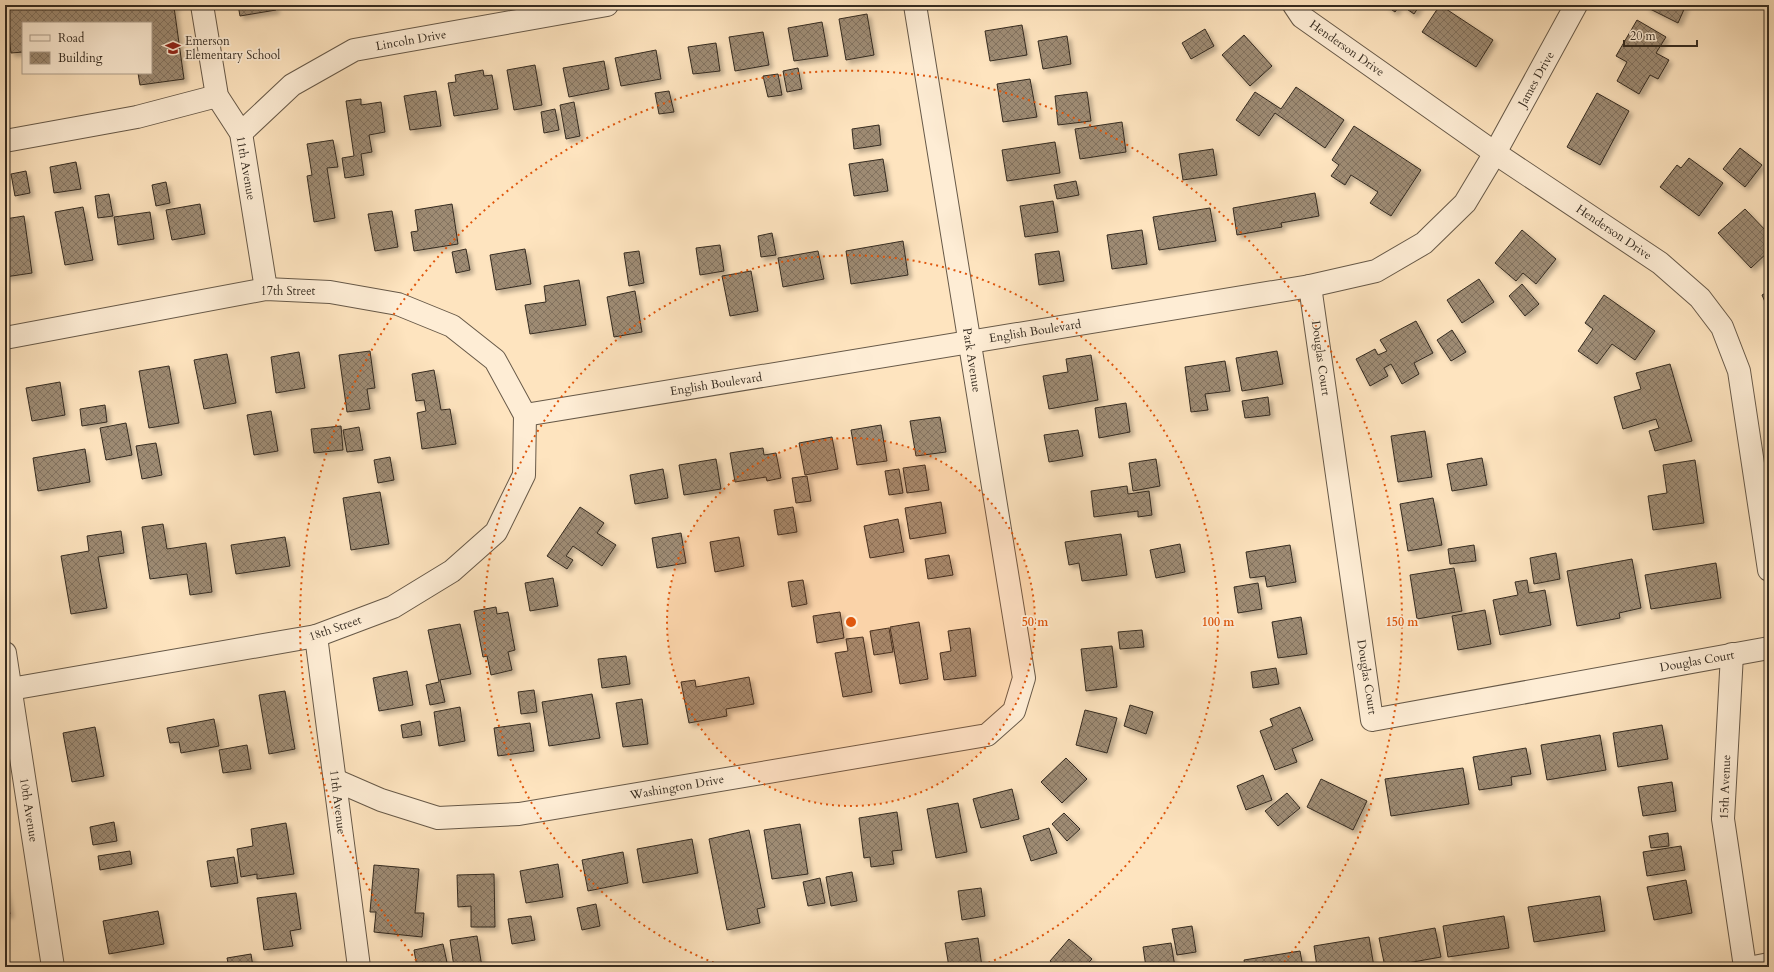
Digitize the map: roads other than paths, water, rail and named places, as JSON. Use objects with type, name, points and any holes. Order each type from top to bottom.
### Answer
[{"type":"street","name":"11th Avenue","points":[[202,5],[217,96],[241,133],[266,289]]},
{"type":"street","name":"Lincoln Drive","points":[[241,133],[292,85],[354,50],[515,13],[607,5]]},
{"type":"street","name":"Henderson Drive","points":[[1294,5],[1302,17],[1495,152],[1660,263],[1700,298],[1722,328],[1739,371],[1769,570]]},
{"type":"street","name":"James Drive","points":[[1495,152],[1576,5]]},
{"type":"street","name":"Park Avenue","points":[[916,6],[1024,678],[1014,711]]},
{"type":"street","points":[[5,141],[137,117],[217,96]]},
{"type":"street","name":"English Boulevard","points":[[525,415],[1310,286],[1376,271],[1424,243],[1465,203],[1495,152]]},
{"type":"street","name":"Douglas Court","points":[[1310,286],[1372,720],[1769,648]]},
{"type":"street","name":"17th Street","points":[[5,338],[266,289],[330,292],[390,303],[452,326],[495,360],[525,415]]},
{"type":"street","name":"18th Street","points":[[8,689],[316,636],[393,607],[452,571],[496,532],[524,475],[525,415]]},
{"type":"street","name":"11th Avenue","points":[[316,636],[359,967]]},
{"type":"street","name":"10th Avenue","points":[[5,653],[8,689],[53,967]]},
{"type":"street","name":"15th Avenue","points":[[1732,654],[1723,819],[1745,967]]},
{"type":"street","name":"Washington Drive","points":[[335,780],[380,800],[438,818],[519,814],[987,735],[1014,711]]},
{"type":"street","points":[[1754,967],[1769,964]]},
{"type":"place","name":"Emerson Elementary School","points":[[173,48]]}]
